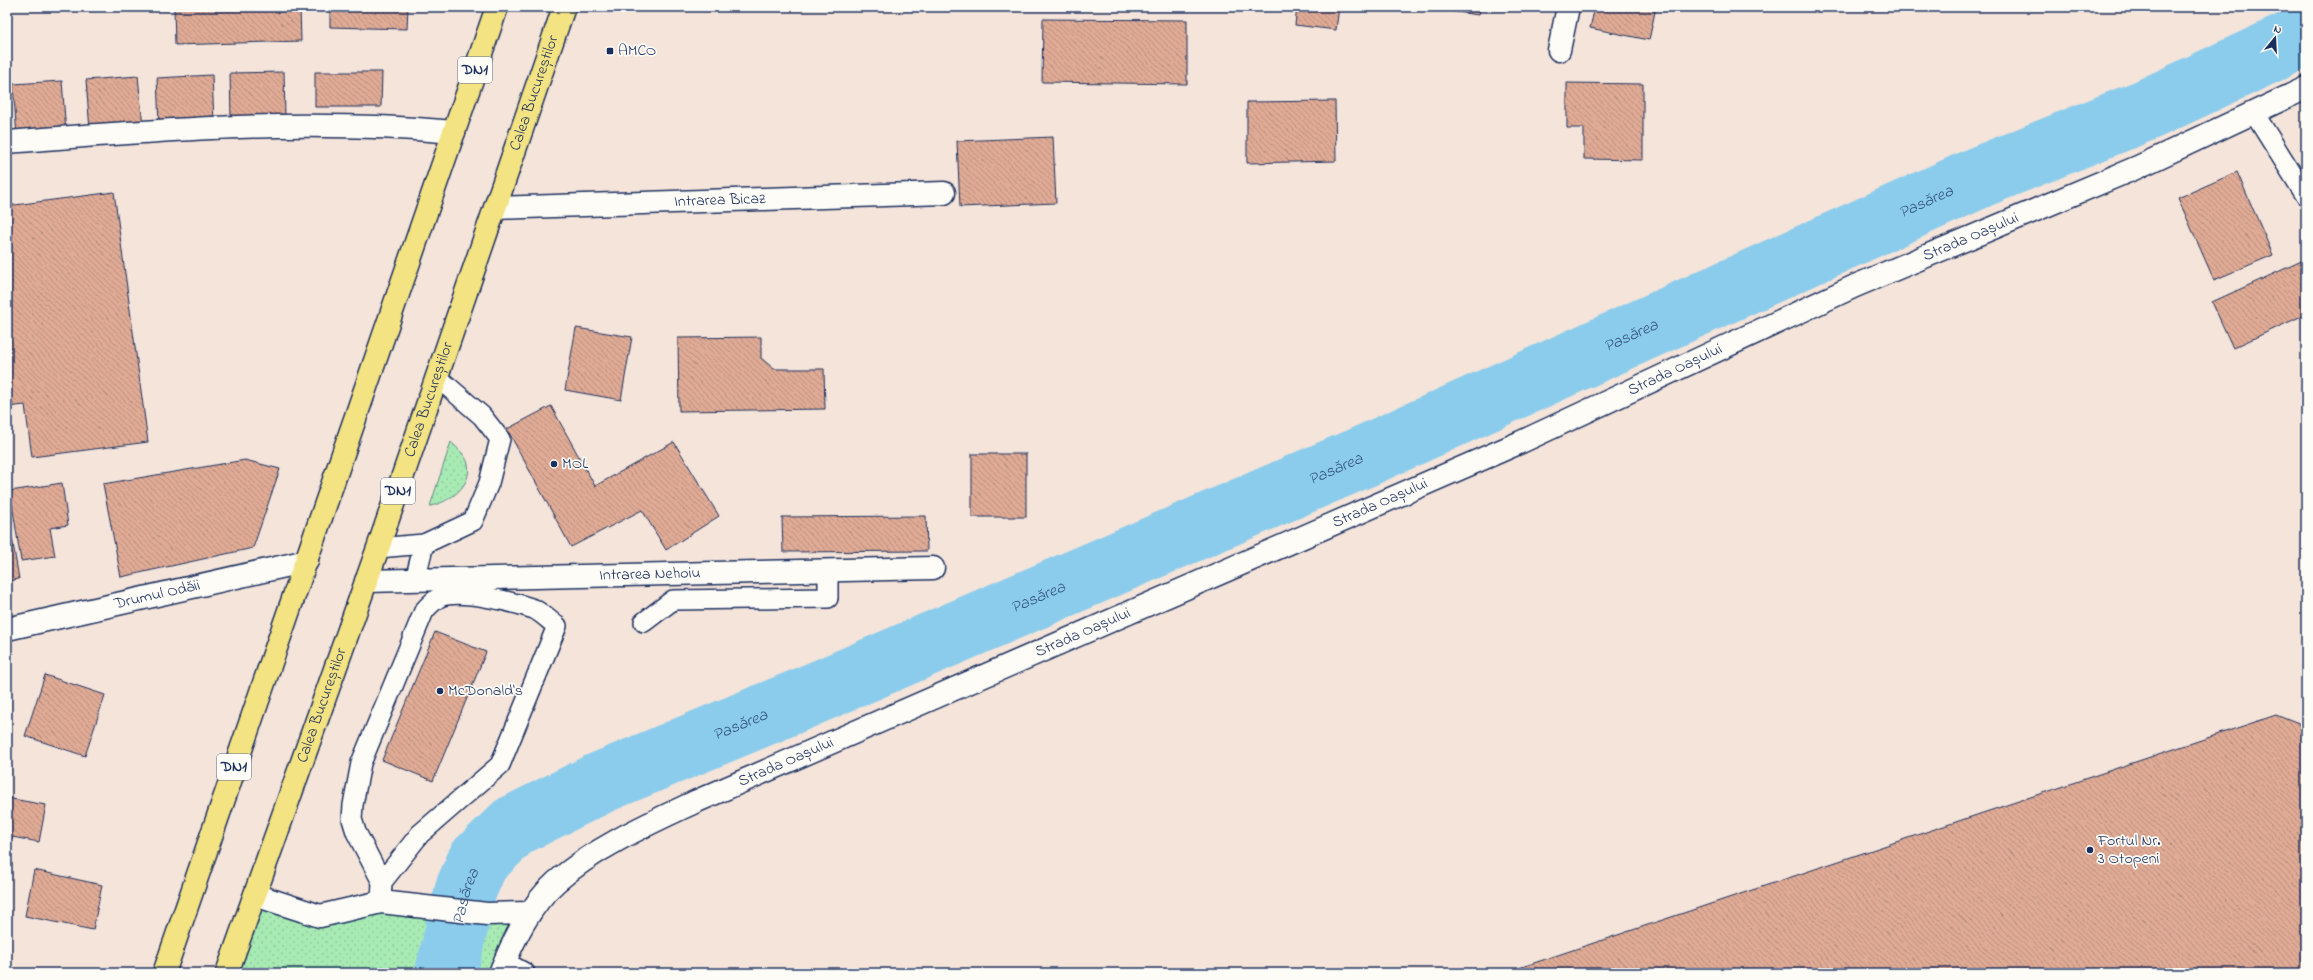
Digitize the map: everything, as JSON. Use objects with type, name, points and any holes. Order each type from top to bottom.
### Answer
[{"type":"highway","name":"DN1","points":[[164,973],[497,7]]},
{"type":"highway","name":"Calea Bucureștilor","points":[[227,973],[378,548],[564,7]]},
{"type":"street","points":[[1559,50],[1568,7]]},
{"type":"street","name":"Strada Oașului","points":[[502,967],[530,913],[556,882],[594,855],[633,832],[697,801],[1521,442],[1855,286],[2138,167],[2306,88]]},
{"type":"street","points":[[7,142],[181,128],[313,124],[454,132]]},
{"type":"street","name":"Intrarea Bicaz","points":[[495,208],[944,193]]},
{"type":"street","name":"Drumul Odăii","points":[[7,628],[307,561]]},
{"type":"street","name":"Intrarea Nehoiu","points":[[366,581],[933,568]]},
{"type":"street","points":[[255,895],[320,916],[382,892],[443,907],[487,914],[530,913]]},
{"type":"lane","points":[[2254,113],[2306,196]]},
{"type":"lane","points":[[378,548],[424,544],[473,521],[489,483],[500,439],[482,416],[437,376]]},
{"type":"lane","points":[[415,580],[424,544]]},
{"type":"lane","points":[[644,622],[673,600],[828,598],[828,571]]},
{"type":"lane","points":[[458,595],[494,598],[536,610],[557,626],[500,765],[420,834],[382,892],[356,832],[352,819],[361,763],[424,611],[431,603],[442,597],[458,595]]},
{"type":"lane","points":[[502,967],[525,973]]},
{"type":"green space","points":[[451,442],[461,452],[467,461],[469,472],[467,479],[458,492],[444,501],[430,506]]},
{"type":"green space","points":[[255,895],[320,916],[381,902],[530,913],[500,973],[227,973]]},
{"type":"building","points":[[174,7],[300,7],[301,41],[175,45]]},
{"type":"building","points":[[330,7],[408,7],[407,29],[330,27]]},
{"type":"building","points":[[1297,7],[1339,7],[1336,30],[1295,25]]},
{"type":"building","points":[[1435,7],[1480,7],[1479,15],[1434,9]]},
{"type":"building","points":[[1595,7],[1656,7],[1649,40],[1590,28]]},
{"type":"building","points":[[1043,19],[1187,20],[1187,84],[1042,82]]},
{"type":"building","points":[[284,72],[285,117],[231,119],[230,73]]},
{"type":"building","points":[[315,72],[382,72],[381,107],[315,107]]},
{"type":"building","points":[[212,75],[214,123],[159,125],[157,78]]},
{"type":"building","points":[[138,76],[143,126],[90,130],[86,80]]},
{"type":"building","points":[[62,81],[66,133],[17,137],[13,84]]},
{"type":"building","points":[[1567,83],[1643,84],[1643,160],[1584,159],[1584,128],[1567,128]]},
{"type":"building","points":[[1335,101],[1336,161],[1247,163],[1247,102]]},
{"type":"building","points":[[1053,137],[1056,203],[960,207],[957,141]]},
{"type":"building","points":[[2237,172],[2273,255],[2214,280],[2178,198]]},
{"type":"building","points":[[114,192],[148,442],[32,457],[25,405],[7,407],[7,206]]},
{"type":"building","points":[[2306,259],[2306,314],[2233,348],[2212,302]]},
{"type":"building","points":[[576,328],[632,337],[621,400],[565,390]]},
{"type":"building","points":[[761,337],[761,358],[774,369],[824,369],[825,409],[679,411],[678,338]]},
{"type":"building","name":"MOL","points":[[551,406],[595,486],[674,442],[719,516],[666,550],[642,510],[571,547],[507,429]]},
{"type":"building","points":[[972,454],[1026,454],[1026,517],[972,517]]},
{"type":"building","points":[[245,460],[280,469],[253,548],[121,577],[103,484]]},
{"type":"building","points":[[62,483],[68,525],[50,528],[55,556],[21,561],[10,491]]},
{"type":"building","points":[[7,508],[19,579],[7,581]]},
{"type":"building","points":[[926,516],[927,551],[783,552],[782,517]]},
{"type":"building","name":"McDonald's","points":[[435,632],[486,652],[433,781],[382,760]]},
{"type":"building","points":[[45,675],[105,695],[85,756],[25,736]]},
{"type":"building","name":"Fortul Nr. 3 Otopeni","points":[[2276,715],[2306,727],[2306,973],[1504,973]]},
{"type":"building","points":[[7,798],[46,805],[39,842],[7,836]]},
{"type":"building","points":[[34,870],[102,885],[93,930],[25,916]]},
{"type":"waterway","name":"Pasărea","points":[[446,973],[466,889],[478,861],[514,826],[600,783],[797,701],[1365,456],[1982,176],[2146,110],[2306,35]]},
{"type":"place","name":"AMCO","points":[[610,51]]},
{"type":"place","name":"MOL","points":[[554,464]]},
{"type":"place","name":"McDonald's","points":[[440,691]]},
{"type":"place","name":"Fortul Nr. 3 Otopeni","points":[[2090,850]]}]
